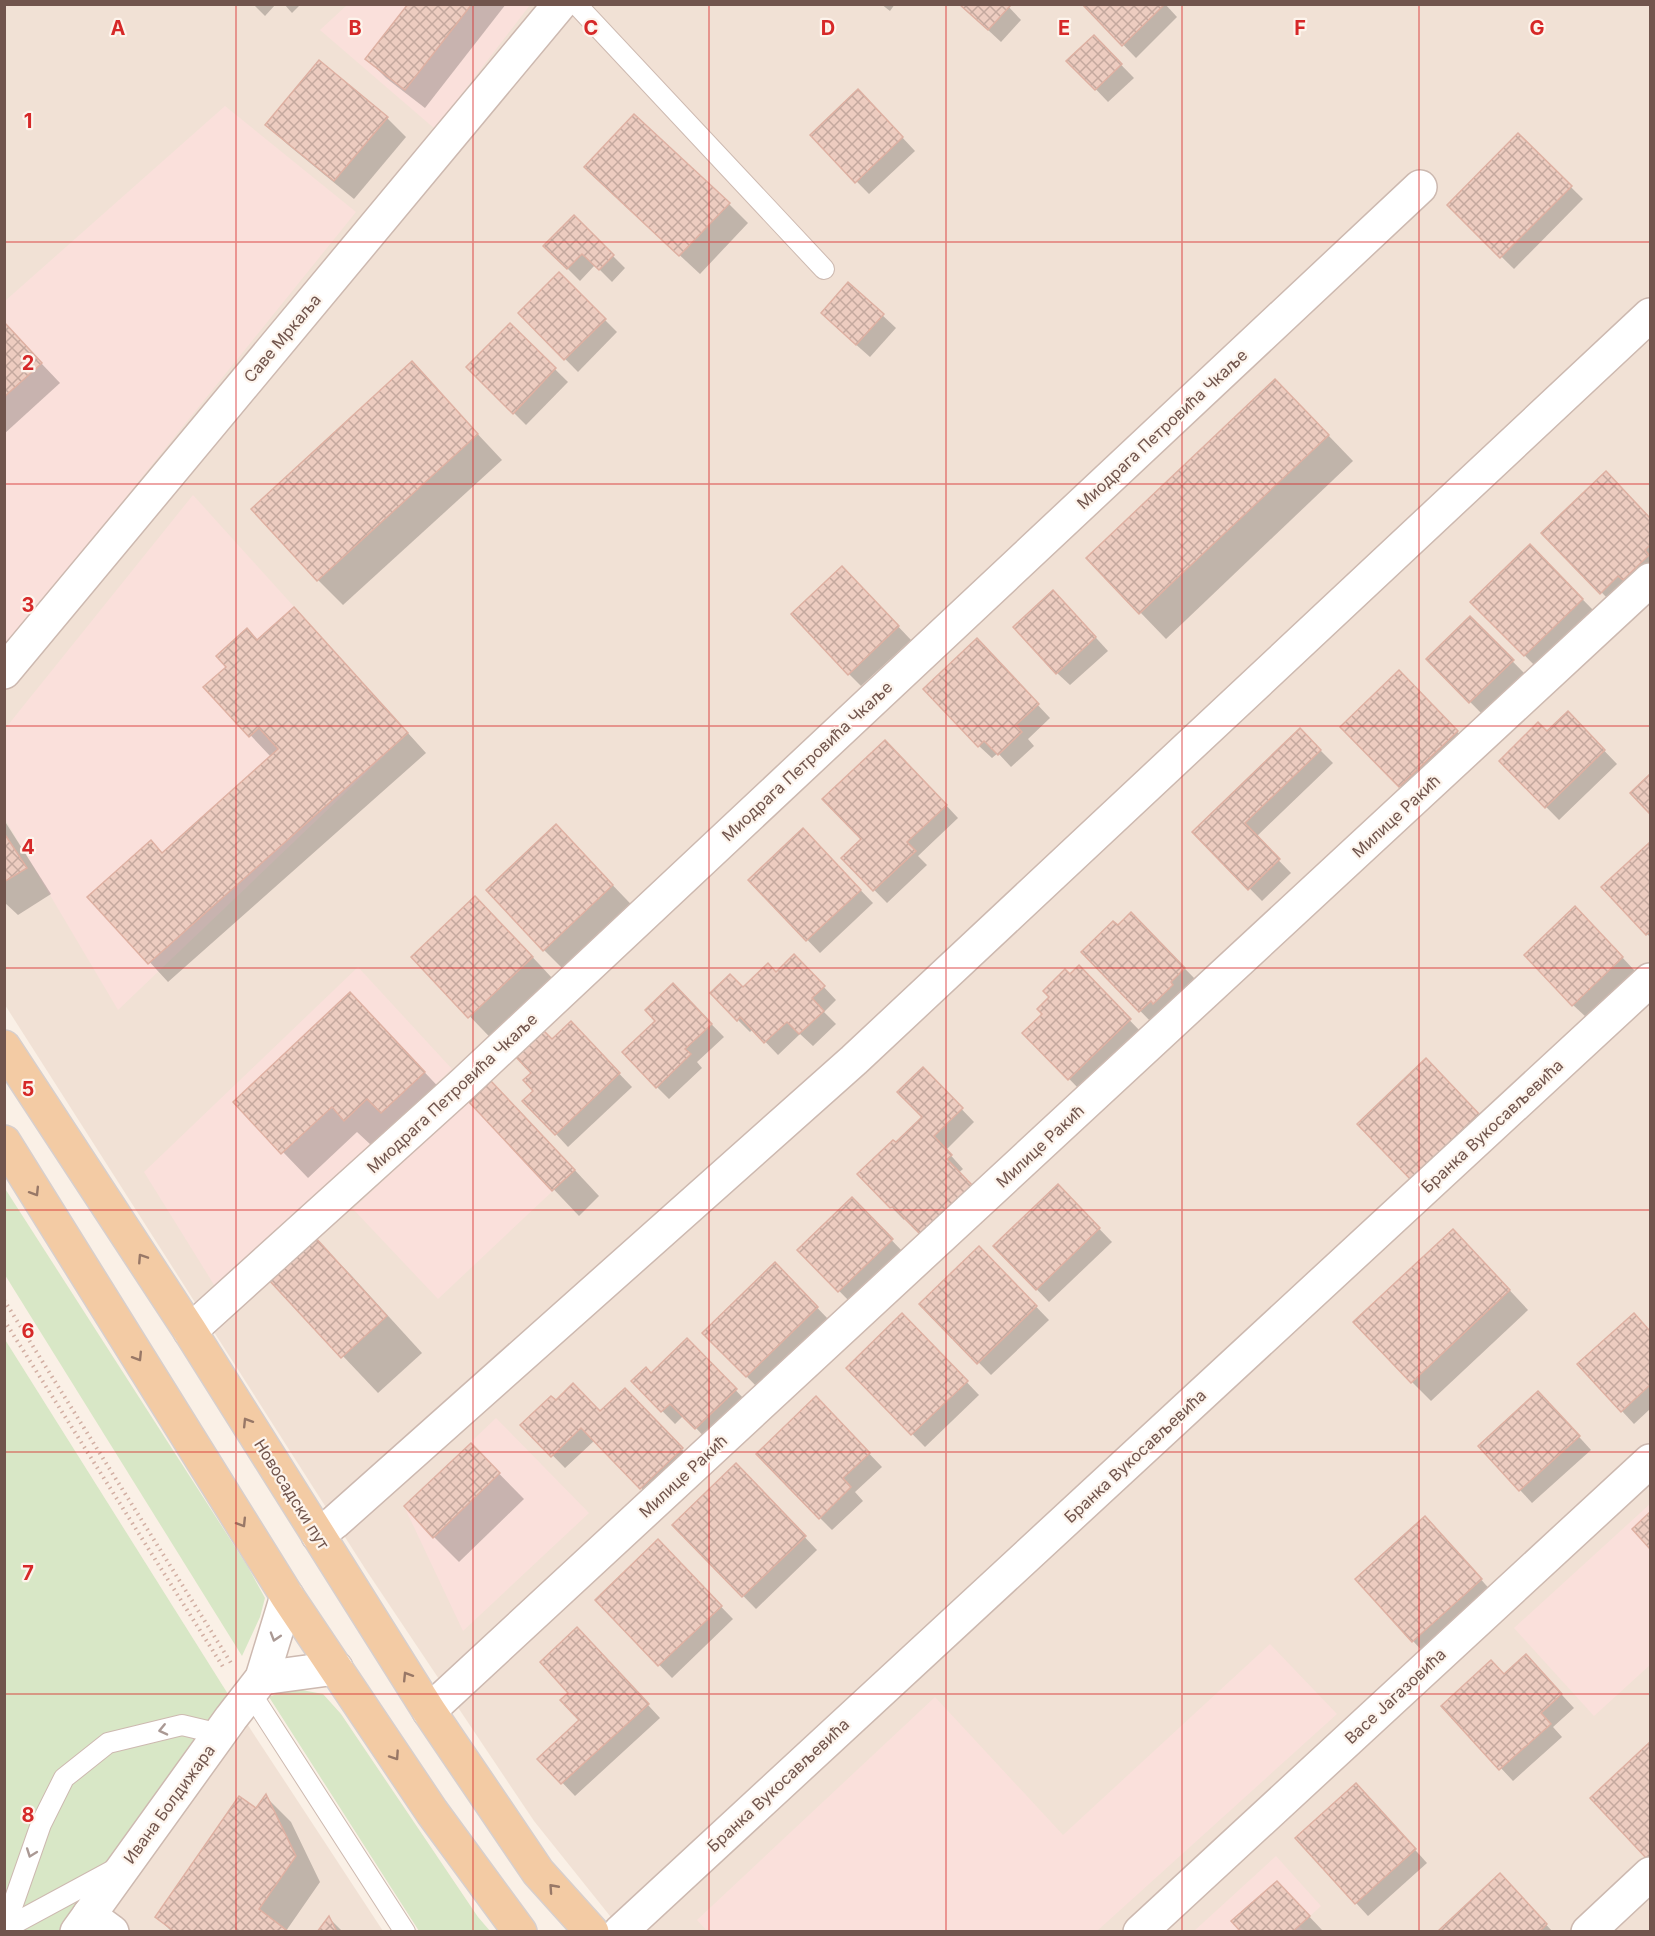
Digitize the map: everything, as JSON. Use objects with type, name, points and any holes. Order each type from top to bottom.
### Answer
[{"type":"main road","name":"Новосадски пут","points":[[4,1047],[190,1331],[429,1712],[538,1872],[592,1932]]},
{"type":"main road","points":[[4,1142],[287,1596],[432,1812],[520,1932]]},
{"type":"street","name":"Саве Мркаља","points":[[4,672],[560,4]]},
{"type":"street","name":"Миодрага Петровића Чкаље","points":[[190,1331],[454,1092],[1420,187]]},
{"type":"street","points":[[318,1535],[854,1060],[1650,315]]},
{"type":"street","name":"Милице Ракић","points":[[429,1712],[1650,580]]},
{"type":"street","name":"Бранка Вукосављевића","points":[[620,1932],[1650,980]]},
{"type":"street","name":"Васе Јагазовића","points":[[1140,1932],[1650,1461]]},
{"type":"street","name":"Ивана Болдижара","points":[[93,1926],[126,1863],[252,1691],[287,1596]]},
{"type":"street","points":[[252,1691],[336,1668]]},
{"type":"street","points":[[1588,1932],[1650,1874]]},
{"type":"lane","points":[[576,4],[824,269]]},
{"type":"lane","points":[[252,1691],[405,1932]]},
{"type":"lane","points":[[5,1929],[42,1824],[64,1778],[108,1743],[182,1725],[220,1734]]},
{"type":"lane","points":[[5,1929],[126,1863]]},
{"type":"path","points":[[4,1300],[229,1661],[252,1691]]},
{"type":"path","points":[[4,1320],[252,1691]]},
{"type":"shaded area","points":[[5,5],[1650,5],[1650,1931],[622,1931],[534,1821],[366,1570],[5,1005]]},
{"type":"shaded area","points":[[347,5],[530,5],[435,129],[320,30]]},
{"type":"shaded area","points":[[225,106],[356,212],[5,647],[5,301]]},
{"type":"shaded area","points":[[193,495],[408,733],[118,1010],[5,819],[4,730]]},
{"type":"shaded area","points":[[358,967],[452,1069],[216,1288],[144,1172]]},
{"type":"shaded area","points":[[490,1080],[575,1170],[438,1299],[353,1209]]},
{"type":"shaded area","points":[[496,1418],[589,1513],[463,1631],[404,1506]]},
{"type":"shaded area","points":[[1650,1504],[1650,1665],[1594,1716],[1514,1628]]},
{"type":"shaded area","points":[[1270,1644],[1337,1714],[1097,1931],[708,1932],[697,1920],[935,1697],[1063,1835]]},
{"type":"shaded area","points":[[238,1710],[383,1931],[77,1932]]},
{"type":"shaded area","points":[[1276,1856],[1321,1906],[1299,1926],[1304,1931],[1193,1932]]},
{"type":"green space","points":[[4,1187],[248,1567],[265,1598],[260,1617],[242,1656],[5,1275]]},
{"type":"green space","points":[[4,1338],[238,1710],[77,1931],[5,1931]]},
{"type":"green space","points":[[291,1688],[323,1694],[341,1714],[478,1917],[490,1931],[419,1931],[269,1697]]},
{"type":"building","points":[[408,4],[472,4],[405,90],[365,59]]},
{"type":"building","points":[[959,4],[1008,4],[1010,6],[988,30]]},
{"type":"building","points":[[1082,4],[1165,4],[1122,46]]},
{"type":"building","points":[[1094,35],[1122,64],[1095,90],[1066,61]]},
{"type":"building","points":[[319,60],[388,117],[334,181],[265,125]]},
{"type":"building","points":[[858,89],[903,137],[855,183],[810,135]]},
{"type":"building","points":[[634,114],[730,203],[679,256],[584,167]]},
{"type":"building","points":[[1518,133],[1572,186],[1500,258],[1447,205]]},
{"type":"building","points":[[574,215],[614,255],[599,270],[582,254],[567,269],[543,246]]},
{"type":"building","points":[[559,272],[606,319],[564,360],[518,313]]},
{"type":"building","points":[[848,282],[884,314],[856,345],[821,313]]},
{"type":"building","points":[[4,322],[42,363],[4,397]]},
{"type":"building","points":[[510,323],[556,368],[513,414],[466,367]]},
{"type":"building","points":[[412,361],[478,434],[317,581],[251,509]]},
{"type":"building","points":[[1275,379],[1329,435],[1139,614],[1086,558]]},
{"type":"building","points":[[1606,471],[1650,518],[1650,545],[1645,550],[1649,555],[1623,580],[1618,576],[1600,594],[1541,533]]},
{"type":"building","points":[[1530,544],[1583,599],[1524,656],[1470,602]]},
{"type":"building","points":[[842,566],[899,626],[848,675],[791,614]]},
{"type":"building","points":[[1053,590],[1096,637],[1056,674],[1013,627]]},
{"type":"building","points":[[294,607],[408,733],[148,964],[87,897],[151,840],[162,853],[278,749],[259,728],[249,737],[203,687],[226,667],[216,656],[247,628],[257,640]]},
{"type":"building","points":[[1470,616],[1514,660],[1469,703],[1426,659]]},
{"type":"building","points":[[977,638],[1039,704],[1016,725],[1022,732],[998,755],[984,741],[978,747],[923,689]]},
{"type":"building","points":[[1399,670],[1458,731],[1399,787],[1340,727]]},
{"type":"building","points":[[1568,711],[1605,750],[1545,808],[1499,761],[1538,722],[1547,731]]},
{"type":"building","points":[[1300,728],[1321,750],[1245,823],[1280,859],[1248,890],[1192,832]]},
{"type":"building","points":[[885,740],[947,805],[907,842],[916,851],[873,891],[841,858],[861,839],[822,799]]},
{"type":"building","points":[[1650,774],[1650,814],[1630,793]]},
{"type":"building","points":[[556,824],[613,885],[543,951],[486,890]]},
{"type":"building","points":[[803,828],[861,890],[806,941],[748,880]]},
{"type":"building","points":[[4,833],[27,868],[4,882]]},
{"type":"building","points":[[1649,843],[1650,932],[1646,935],[1601,887]]},
{"type":"building","points":[[475,896],[533,957],[468,1018],[411,957]]},
{"type":"building","points":[[1575,906],[1623,957],[1572,1006],[1524,955]]},
{"type":"building","points":[[1131,912],[1185,968],[1171,982],[1173,985],[1153,1004],[1151,1001],[1139,1012],[1081,952],[1113,921],[1118,925]]},
{"type":"building","points":[[794,954],[825,986],[812,998],[824,1011],[799,1034],[787,1022],[764,1043],[740,1017],[737,1021],[710,993],[730,974],[743,987],[768,963],[776,972]]},
{"type":"building","points":[[1079,965],[1131,1019],[1068,1080],[1022,1033],[1042,1014],[1037,1009],[1049,997],[1043,991],[1065,969],[1070,974]]},
{"type":"building","points":[[673,983],[712,1024],[685,1049],[691,1054],[656,1088],[622,1052],[655,1021],[645,1010]]},
{"type":"building","points":[[350,992],[425,1072],[381,1113],[367,1099],[344,1121],[332,1107],[281,1154],[233,1102]]},
{"type":"building","points":[[571,1021],[620,1073],[555,1135],[522,1101],[533,1091],[523,1080],[531,1073],[516,1057],[544,1031],[552,1039]]},
{"type":"building","points":[[1426,1058],[1482,1117],[1413,1182],[1357,1124]]},
{"type":"building","points":[[923,1067],[963,1108],[934,1136],[952,1155],[947,1159],[973,1186],[921,1235],[893,1207],[890,1208],[857,1174],[893,1140],[896,1142],[922,1117],[897,1092]]},
{"type":"building","points":[[490,1080],[575,1170],[552,1191],[468,1101]]},
{"type":"building","points":[[1058,1184],[1100,1228],[1036,1290],[993,1246]]},
{"type":"building","points":[[852,1197],[893,1239],[838,1292],[797,1250]]},
{"type":"building","points":[[1453,1229],[1510,1290],[1411,1383],[1353,1322]]},
{"type":"building","points":[[314,1236],[387,1316],[341,1358],[268,1279]]},
{"type":"building","points":[[979,1246],[1037,1306],[977,1364],[919,1304]]},
{"type":"building","points":[[775,1262],[818,1307],[746,1377],[702,1333]]},
{"type":"building","points":[[902,1313],[968,1381],[911,1435],[846,1368]]},
{"type":"building","points":[[1634,1313],[1650,1331],[1650,1385],[1621,1412],[1577,1364]]},
{"type":"building","points":[[687,1338],[737,1389],[695,1429],[670,1404],[661,1412],[631,1381],[646,1367],[651,1373]]},
{"type":"building","points":[[573,1383],[600,1411],[625,1388],[683,1448],[640,1489],[581,1428],[551,1457],[520,1425],[551,1396],[556,1400]]},
{"type":"building","points":[[1538,1391],[1580,1436],[1519,1491],[1478,1446]]},
{"type":"building","points":[[816,1396],[870,1453],[843,1478],[851,1487],[819,1519],[756,1454]]},
{"type":"building","points":[[471,1443],[500,1473],[433,1538],[404,1506]]},
{"type":"building","points":[[736,1463],[806,1536],[742,1597],[672,1525]]},
{"type":"building","points":[[1650,1512],[1650,1549],[1632,1529]]},
{"type":"building","points":[[1425,1516],[1482,1579],[1412,1642],[1355,1579]]},
{"type":"building","points":[[658,1539],[722,1606],[658,1666],[595,1600]]},
{"type":"building","points":[[577,1627],[649,1704],[561,1784],[537,1759],[579,1720],[560,1700],[568,1693],[540,1662]]},
{"type":"building","points":[[1526,1654],[1562,1694],[1541,1713],[1551,1724],[1499,1770],[1441,1706],[1491,1660],[1504,1674]]},
{"type":"building","points":[[1650,1742],[1650,1856],[1647,1859],[1590,1798]]},
{"type":"building","points":[[1356,1783],[1416,1849],[1355,1904],[1295,1838]]},
{"type":"building","points":[[266,1794],[296,1856],[259,1909],[289,1932],[175,1932],[155,1917],[239,1796],[256,1808]]},
{"type":"building","points":[[1500,1873],[1547,1924],[1539,1932],[1437,1932]]},
{"type":"building","points":[[1277,1881],[1310,1916],[1292,1932],[1241,1932],[1231,1921]]},
{"type":"building","points":[[329,1916],[337,1932],[317,1932]]}]
